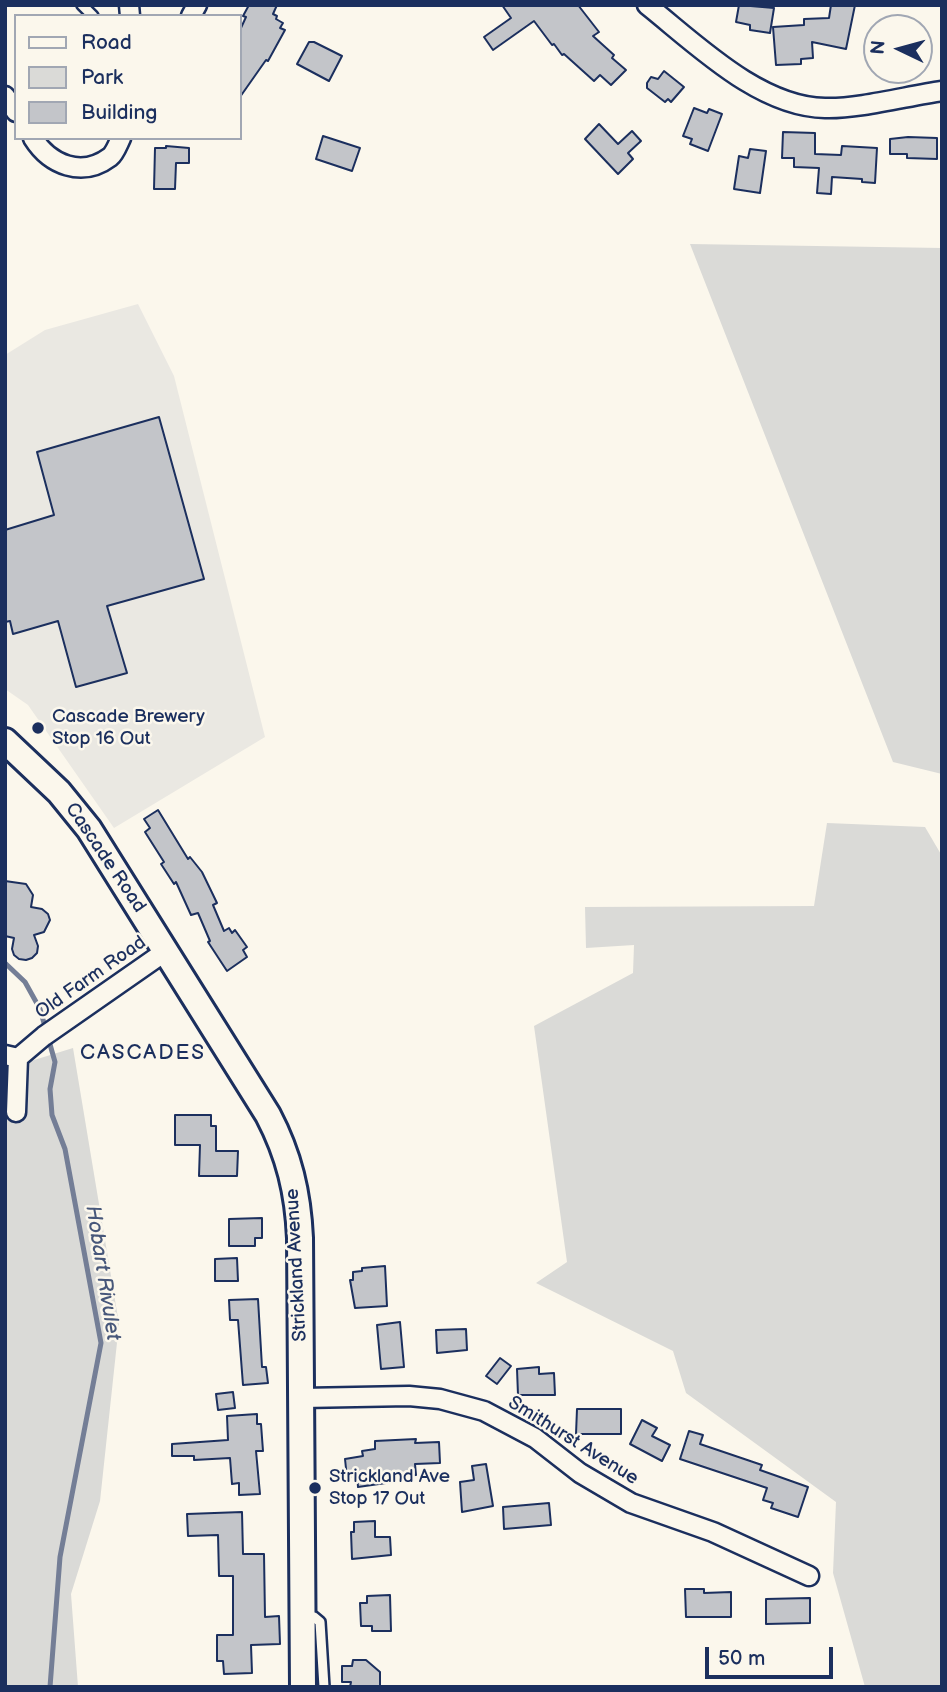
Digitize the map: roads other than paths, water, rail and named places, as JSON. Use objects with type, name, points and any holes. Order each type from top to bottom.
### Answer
[{"type":"street","points":[[647,5],[738,76],[763,91],[796,103],[824,108],[841,107],[942,91]]},
{"type":"street","points":[[35,140],[51,159],[62,165],[79,168],[94,165],[111,156],[120,140]]},
{"type":"street","name":"Cascade Road","points":[[5,741],[44,776],[74,810],[166,951]]},
{"type":"street","name":"Old Farm Road","points":[[12,1056],[166,951]]},
{"type":"street","name":"Strickland Avenue","points":[[166,951],[268,1115],[292,1173],[298,1203],[303,1687]]},
{"type":"street","points":[[12,1056],[16,1112]]},
{"type":"street","name":"Smithurst Avenue","points":[[302,1398],[409,1396],[440,1399],[484,1411],[535,1438],[580,1473],[620,1497],[713,1532],[809,1576]]},
{"type":"lane","points":[[302,1613],[320,1622],[324,1687]]},
{"type":"waterway","name":"Hobart Rivulet","points":[[5,963],[25,982],[40,1009],[55,1062],[50,1089],[52,1115],[65,1149],[101,1343],[60,1557],[50,1687]]},
{"type":"place","name":"Cascade Brewery Stop 16 Out","points":[[38,728]]},
{"type":"place","name":"Strickland Ave Stop 17 Out","points":[[315,1488]]},
{"type":"district","name":"CASCADES","points":[[143,1054]]}]
